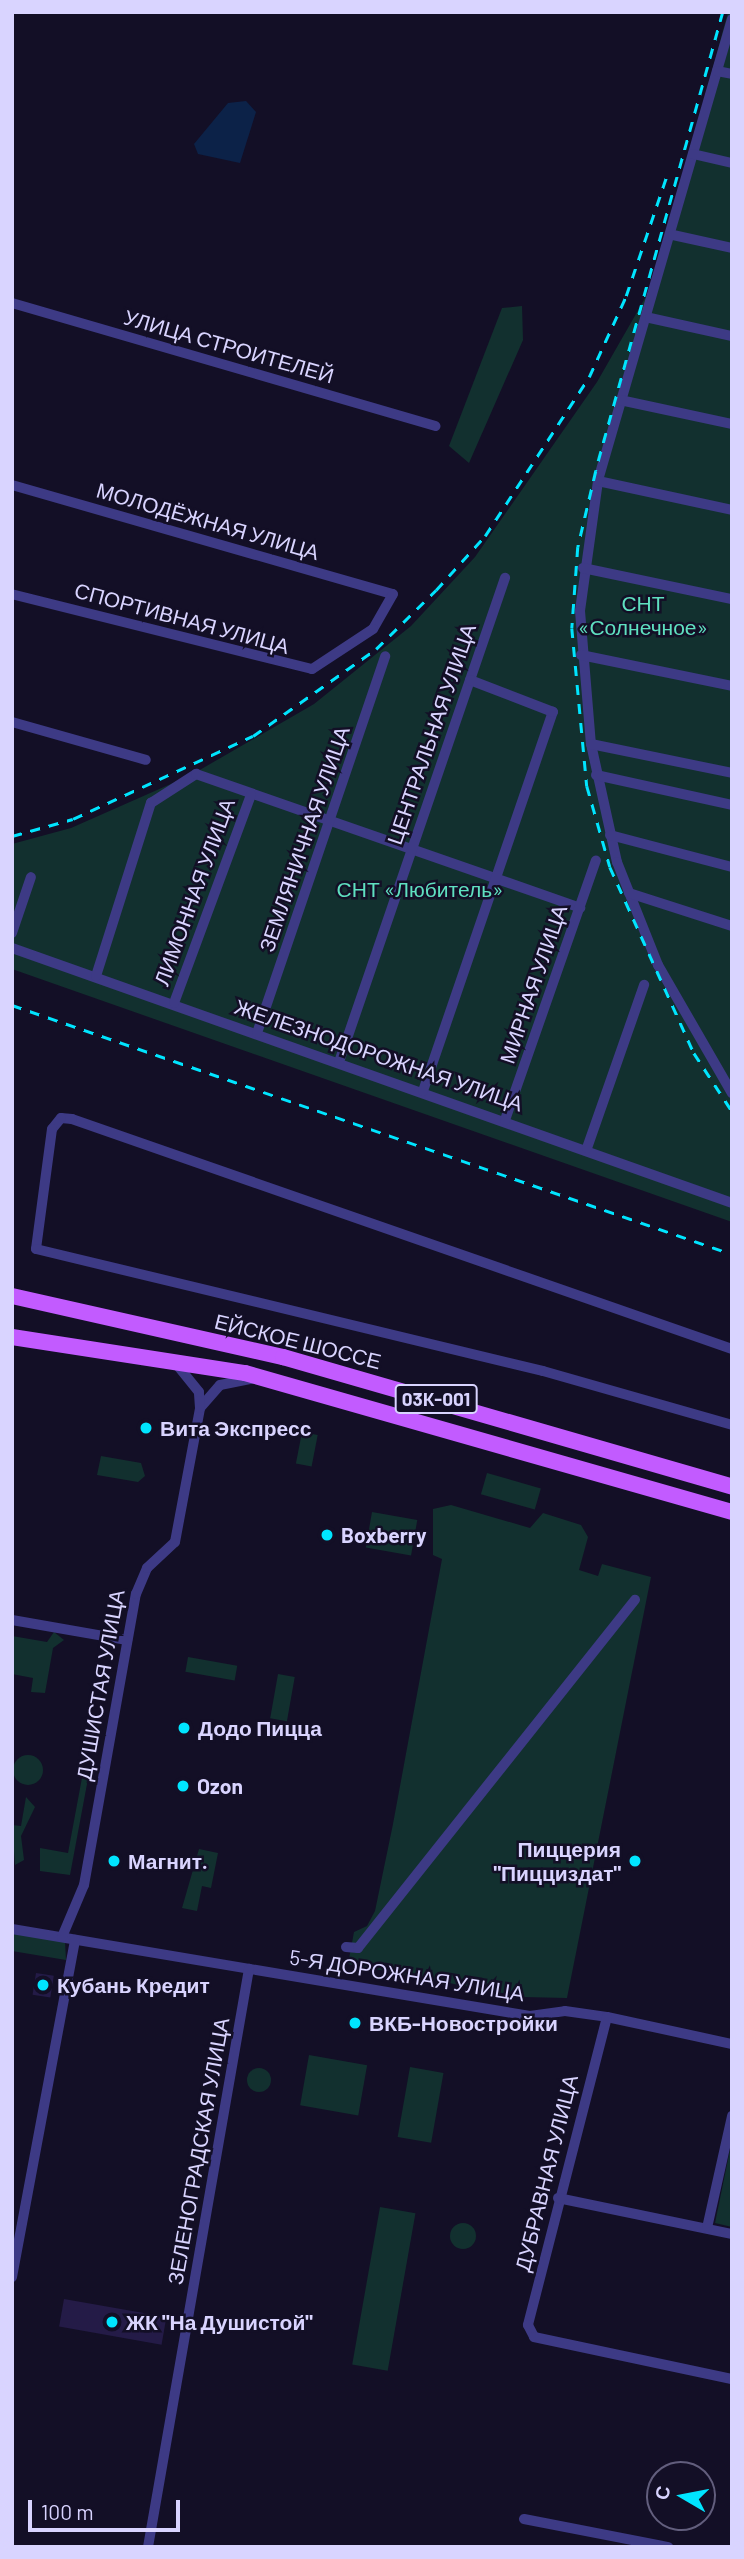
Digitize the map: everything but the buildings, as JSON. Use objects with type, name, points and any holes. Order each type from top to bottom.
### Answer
[{"type":"main road","name":"ЕЙСКОЕ ШОССЕ","points":[[12,1296],[283,1357],[732,1487]]},
{"type":"main road","name":"ЕЙСКОЕ ШОССЕ","points":[[12,1337],[170,1357],[262,1377],[732,1512]]},
{"type":"street","points":[[732,19],[650,318],[620,400],[598,481],[583,568],[581,655],[590,744],[596,775],[610,835],[629,893],[658,965],[732,1093]]},
{"type":"street","points":[[717,71],[732,74]]},
{"type":"street","points":[[694,154],[732,163]]},
{"type":"street","points":[[673,235],[732,248]]},
{"type":"street","name":"УЛИЦА СТРОИТЕЛЕЙ","points":[[12,303],[435,426]]},
{"type":"street","points":[[650,318],[732,335]]},
{"type":"street","points":[[620,400],[732,424]]},
{"type":"street","points":[[598,481],[732,510]]},
{"type":"street","name":"МОЛОДЁЖНАЯ УЛИЦА","points":[[13,488],[393,594]]},
{"type":"street","points":[[583,568],[732,599]]},
{"type":"street","name":"ЦЕНТРАЛЬНАЯ УЛИЦА","points":[[339,1062],[505,578]]},
{"type":"street","name":"СПОРТИВНАЯ УЛИЦА","points":[[12,594],[312,669],[373,629],[393,594]]},
{"type":"street","points":[[581,655],[732,686]]},
{"type":"street","name":"ЗЕМЛЯНИЧНАЯ УЛИЦА","points":[[257,1033],[386,656]]},
{"type":"street","points":[[423,1091],[553,712],[470,680]]},
{"type":"street","points":[[12,722],[146,760]]},
{"type":"street","points":[[590,744],[732,773]]},
{"type":"street","name":"ЛИМОННАЯ УЛИЦА","points":[[96,976],[151,803],[196,774],[580,908]]},
{"type":"street","points":[[596,775],[732,804]]},
{"type":"street","name":"ЛИМОННАЯ УЛИЦА","points":[[174,1003],[251,795]]},
{"type":"street","points":[[610,835],[732,867]]},
{"type":"street","name":"МИРНАЯ УЛИЦА","points":[[505,1120],[596,860]]},
{"type":"street","points":[[12,933],[31,877]]},
{"type":"street","points":[[629,893],[732,926]]},
{"type":"street","name":"ЖЕЛЕЗНОДОРОЖНАЯ УЛИЦА","points":[[12,947],[587,1148],[732,1203]]},
{"type":"street","points":[[587,1148],[644,985]]},
{"type":"street","points":[[732,1349],[72,1119],[61,1118],[52,1129],[36,1249],[543,1371],[732,1425]]},
{"type":"street","points":[[170,1357],[197,1389],[200,1408]]},
{"type":"street","points":[[200,1408],[220,1385],[262,1377]]},
{"type":"street","name":"ДУШИСТАЯ УЛИЦА","points":[[62,1937],[84,1885],[127,1640],[141,1577],[175,1542],[200,1408]]},
{"type":"street","points":[[346,1947],[357,1948],[635,1600]]},
{"type":"street","points":[[12,1619],[127,1640]]},
{"type":"street","name":"5-Я ДОРОЖНАЯ УЛИЦА","points":[[12,1929],[530,2016],[565,2011],[607,2017],[732,2043]]},
{"type":"street","points":[[12,2277],[75,1940]]},
{"type":"street","name":"ЗЕЛЕНОГРАДСКАЯ УЛИЦА","points":[[148,2547],[249,1969]]},
{"type":"street","name":"ДУБРАВНАЯ УЛИЦА","points":[[607,2017],[558,2198],[528,2325],[534,2337],[732,2379]]},
{"type":"street","points":[[707,2228],[732,2116]]},
{"type":"street","points":[[558,2198],[732,2234]]},
{"type":"street","points":[[524,2519],[668,2547]]},
{"type":"green space","name":"СНТ «Любитель»","points":[[728,12],[732,12],[732,1222],[12,969],[12,844],[71,828],[191,775],[314,704],[411,626],[475,557],[597,382],[656,279]]},
{"type":"green space","points":[[522,306],[523,340],[469,463],[449,446],[502,308]]},
{"type":"green space","points":[[302,1432],[318,1435],[312,1466],[296,1463]]},
{"type":"green space","points":[[101,1456],[141,1463],[145,1476],[138,1482],[97,1475]]},
{"type":"green space","points":[[487,1473],[541,1488],[535,1510],[481,1494]]},
{"type":"green space","points":[[451,1505],[530,1528],[543,1513],[581,1525],[588,1537],[579,1570],[598,1576],[602,1564],[651,1577],[567,1998],[523,1997],[348,1964],[354,1932],[367,1926],[375,1911],[393,1824],[442,1559],[433,1555],[433,1509]]},
{"type":"green space","points":[[372,1512],[417,1520],[411,1555],[366,1547]]},
{"type":"green space","points":[[54,1632],[64,1640],[53,1648],[45,1693],[31,1692],[33,1678],[12,1674],[12,1636],[47,1642]]},
{"type":"green space","points":[[188,1657],[237,1666],[235,1680],[185,1672]]},
{"type":"green space","points":[[278,1674],[295,1677],[287,1721],[270,1718]]},
{"type":"green space","points":[[28,1755],[34,1756],[42,1764],[42,1776],[34,1784],[28,1785],[22,1784],[14,1776],[13,1770],[14,1764],[22,1756]]},
{"type":"green space","points":[[84,1767],[90,1768],[70,1875],[40,1871],[40,1848],[68,1853]]},
{"type":"green space","points":[[26,1797],[35,1807],[21,1836],[24,1860],[15,1865],[12,1825],[21,1826]]},
{"type":"green space","points":[[199,1849],[218,1853],[211,1888],[202,1886],[197,1911],[182,1908]]},
{"type":"green space","points":[[12,1932],[65,1942],[66,1960],[12,1951]]},
{"type":"green space","points":[[309,2055],[367,2065],[358,2115],[300,2105]]},
{"type":"green space","points":[[410,2067],[443,2073],[431,2143],[398,2137]]},
{"type":"green space","points":[[254,2068],[264,2068],[271,2075],[271,2085],[264,2092],[254,2092],[247,2085],[247,2075]]},
{"type":"green space","points":[[732,2140],[732,2227],[715,2223]]},
{"type":"green space","points":[[380,2207],[415,2213],[388,2371],[352,2365]]},
{"type":"green space","points":[[463,2223],[472,2227],[476,2236],[472,2245],[463,2249],[454,2245],[450,2236],[454,2227]]},
{"type":"water","points":[[246,101],[256,112],[240,163],[198,154],[194,144],[228,103]]},
{"type":"railway","points":[[723,12],[596,471],[578,547],[572,628],[587,786],[610,867],[694,1053],[732,1111]]},
{"type":"railway","points":[[12,836],[73,819],[253,736],[376,649],[436,590],[485,536],[589,377],[626,296],[666,178]]},
{"type":"railway","points":[[12,1005],[732,1254]]},
{"type":"place","name":"Вита Экспресс","points":[[146,1428]]},
{"type":"place","name":"Boxberry","points":[[327,1535]]},
{"type":"place","name":"Додо Пицца","points":[[184,1728]]},
{"type":"place","name":"Ozon","points":[[183,1786]]},
{"type":"place","name":"Магнит.","points":[[114,1861]]},
{"type":"place","name":"Пиццерия \"Пицциздат\"","points":[[635,1861]]},
{"type":"place","name":"Кубань Кредит","points":[[43,1985]]},
{"type":"place","name":"ВКБ-Новостройки","points":[[355,2023]]},
{"type":"place","name":"ЖК \"На Душистой\"","points":[[112,2322]]},
{"type":"park label","name":"СНТ «Солнечное»","points":[[643,615]]}]
